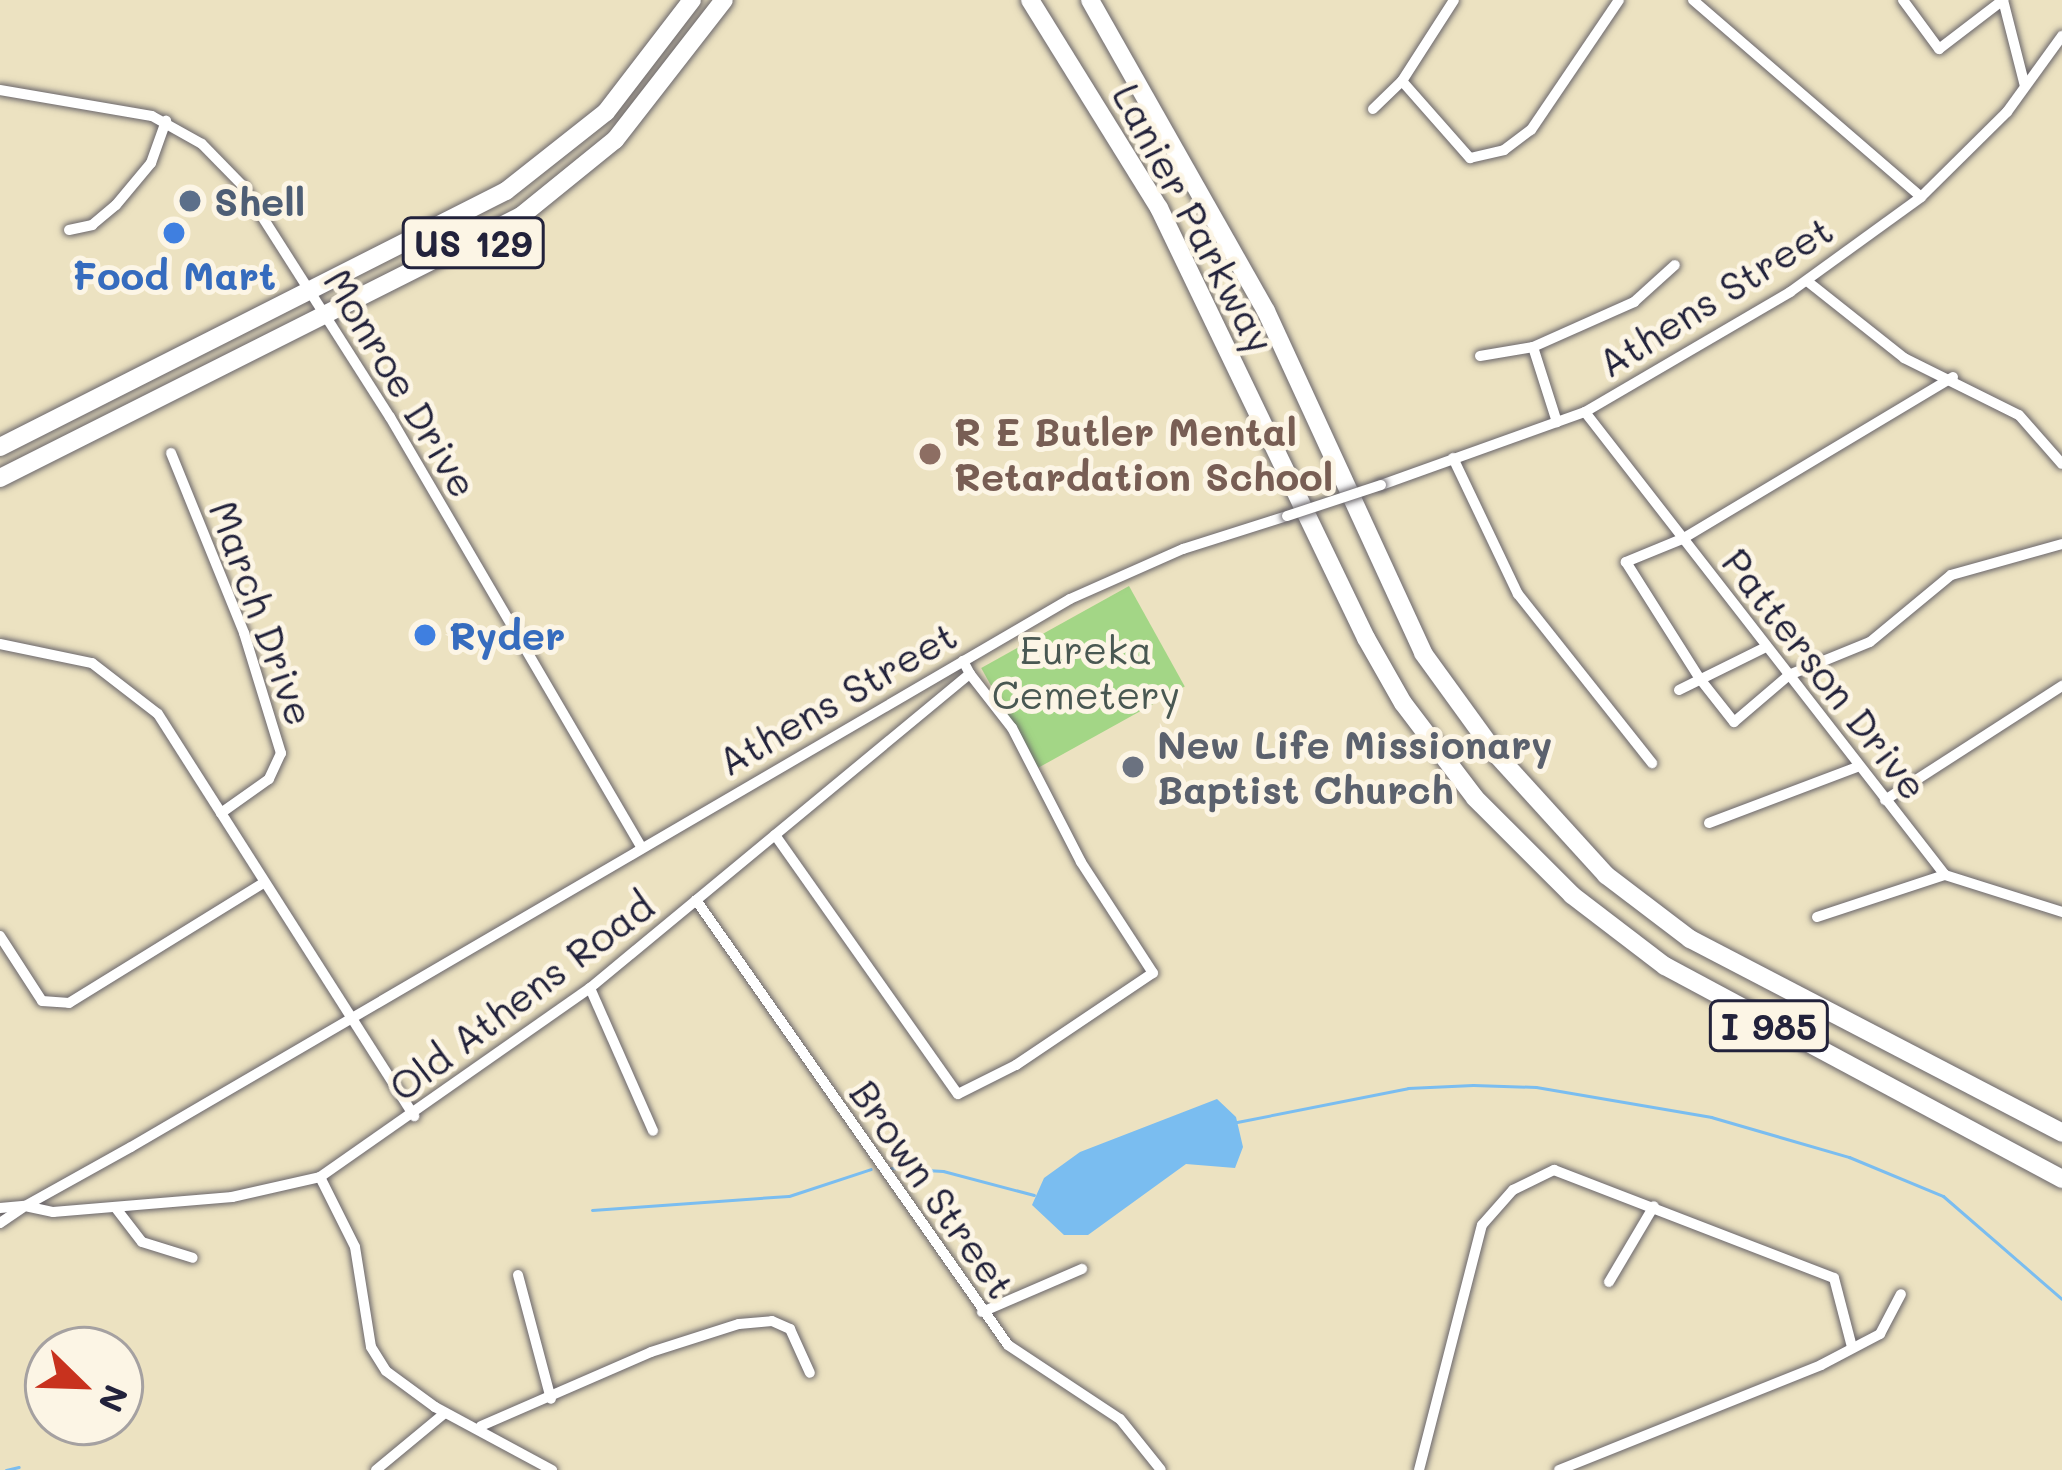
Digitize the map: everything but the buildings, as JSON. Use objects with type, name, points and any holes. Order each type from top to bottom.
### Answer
[{"type":"highway","points":[[668,36],[683,0]]},
{"type":"highway","name":"US 129","points":[[0,447],[425,238],[569,146],[668,36],[692,0]]},
{"type":"highway","name":"US 129","points":[[0,478],[521,216],[581,171],[663,86],[724,0]]},
{"type":"highway","name":"Lanier Parkway","points":[[1030,0],[1159,208],[1366,638],[1403,703],[1475,798],[1572,895],[1665,966],[1735,1010],[2062,1179]]},
{"type":"highway","name":"Lanier Parkway","points":[[1090,0],[1266,311],[1423,653],[1496,754],[1606,875],[1690,939],[2062,1132]]},
{"type":"street","points":[[1373,109],[1402,81],[1454,0]]},
{"type":"street","points":[[1402,81],[1470,158],[1504,151],[1531,130],[1618,0]]},
{"type":"street","points":[[1694,0],[1921,197]]},
{"type":"street","points":[[1903,0],[1940,49],[2003,0],[2025,86]]},
{"type":"street","name":"Athens Street","points":[[0,1208],[25,1206],[641,846],[1127,572],[1585,412],[1807,281],[1921,197],[2025,86],[2062,36]]},
{"type":"street","name":"Monroe Drive","points":[[0,90],[166,121],[202,144],[242,185],[328,317],[641,846]]},
{"type":"street","points":[[69,230],[92,225],[116,205],[151,163],[166,121]]},
{"type":"street","name":"Athens Street","points":[[1480,356],[1533,347],[1634,302],[1675,265]]},
{"type":"street","points":[[1807,281],[1874,338],[2019,415],[2062,464]]},
{"type":"street","points":[[1533,347],[1556,422]]},
{"type":"street","points":[[1953,377],[1682,539],[1626,562],[1700,679],[1734,722],[1789,675],[1870,642],[1952,575],[2062,544]]},
{"type":"street","name":"Patterson Drive","points":[[1585,412],[1857,767],[1945,874]]},
{"type":"street","name":"March Drive","points":[[171,453],[244,633],[280,753],[269,778],[221,813]]},
{"type":"street","points":[[1453,458],[1518,593],[1652,763]]},
{"type":"street","points":[[0,644],[92,663],[128,685],[179,740],[262,884],[414,1116]]},
{"type":"street","points":[[1679,690],[1766,647]]},
{"type":"street","points":[[775,835],[958,1094],[1016,1066],[1153,973],[1081,862],[1012,728],[963,661]]},
{"type":"street","name":"Old Athens Road","points":[[25,1206],[115,1207],[232,1198],[320,1177],[414,1116],[590,988],[970,674]]},
{"type":"street","points":[[1885,800],[2062,686]]},
{"type":"street","points":[[1709,823],[1857,767]]},
{"type":"street","points":[[1817,916],[1945,874],[2062,912]]},
{"type":"street","points":[[0,936],[42,1001],[69,1003],[262,884]]},
{"type":"street","name":"Brown Street","points":[[696,900],[982,1312],[1033,1367],[1120,1419],[1161,1470]]},
{"type":"street","points":[[590,988],[653,1131]]},
{"type":"street","points":[[1419,1470],[1482,1226],[1528,1180],[1554,1170],[1834,1278],[1852,1347]]},
{"type":"street","points":[[320,1177],[355,1247],[371,1348],[400,1384],[552,1470]]},
{"type":"street","points":[[0,1223],[25,1206]]},
{"type":"street","points":[[1609,1282],[1654,1206]]},
{"type":"street","points":[[115,1207],[142,1242],[193,1258]]},
{"type":"street","points":[[982,1312],[1082,1269]]},
{"type":"street","points":[[518,1274],[550,1399]]},
{"type":"street","points":[[1558,1470],[1742,1401],[1880,1334],[1901,1294]]},
{"type":"street","points":[[481,1426],[651,1352],[755,1323],[790,1329],[810,1373]]},
{"type":"street","points":[[376,1470],[445,1413]]},
{"type":"green space","name":"Eureka Cemetery","points":[[1129,586],[1185,687],[1037,769],[981,668]]},
{"type":"water","points":[[1217,1099],[1236,1117],[1243,1147],[1235,1168],[1186,1164],[1088,1235],[1064,1235],[1032,1205],[1044,1178],[1080,1152]]},
{"type":"waterway","points":[[1237,1122],[1408,1088],[1473,1085],[1536,1087],[1711,1117],[1849,1157],[1943,1196],[2062,1299]]},
{"type":"waterway","points":[[891,1168],[943,1171],[1034,1195]]},
{"type":"waterway","points":[[592,1210],[789,1196],[871,1169]]},
{"type":"waterway","points":[[6,1470],[19,1467]]},
{"type":"place","name":"Shell","points":[[190,201]]},
{"type":"place","name":"Food Mart","points":[[174,233]]},
{"type":"place","name":"R E Butler Mental Retardation School","points":[[930,454]]},
{"type":"place","name":"Ryder","points":[[425,635]]},
{"type":"place","name":"New Life Missionary Baptist Church","points":[[1133,767]]}]
